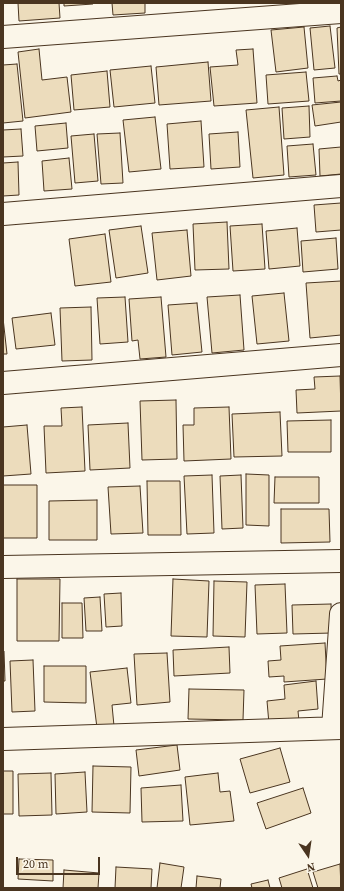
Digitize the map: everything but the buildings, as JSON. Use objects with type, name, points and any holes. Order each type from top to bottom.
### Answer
[{"type":"street","points":[[3,37],[341,12]]},
{"type":"street","points":[[3,214],[341,186]]},
{"type":"street","points":[[3,383],[341,354]]},
{"type":"street","points":[[3,567],[341,561]]},
{"type":"street","points":[[3,739],[337,728],[341,614]]}]
